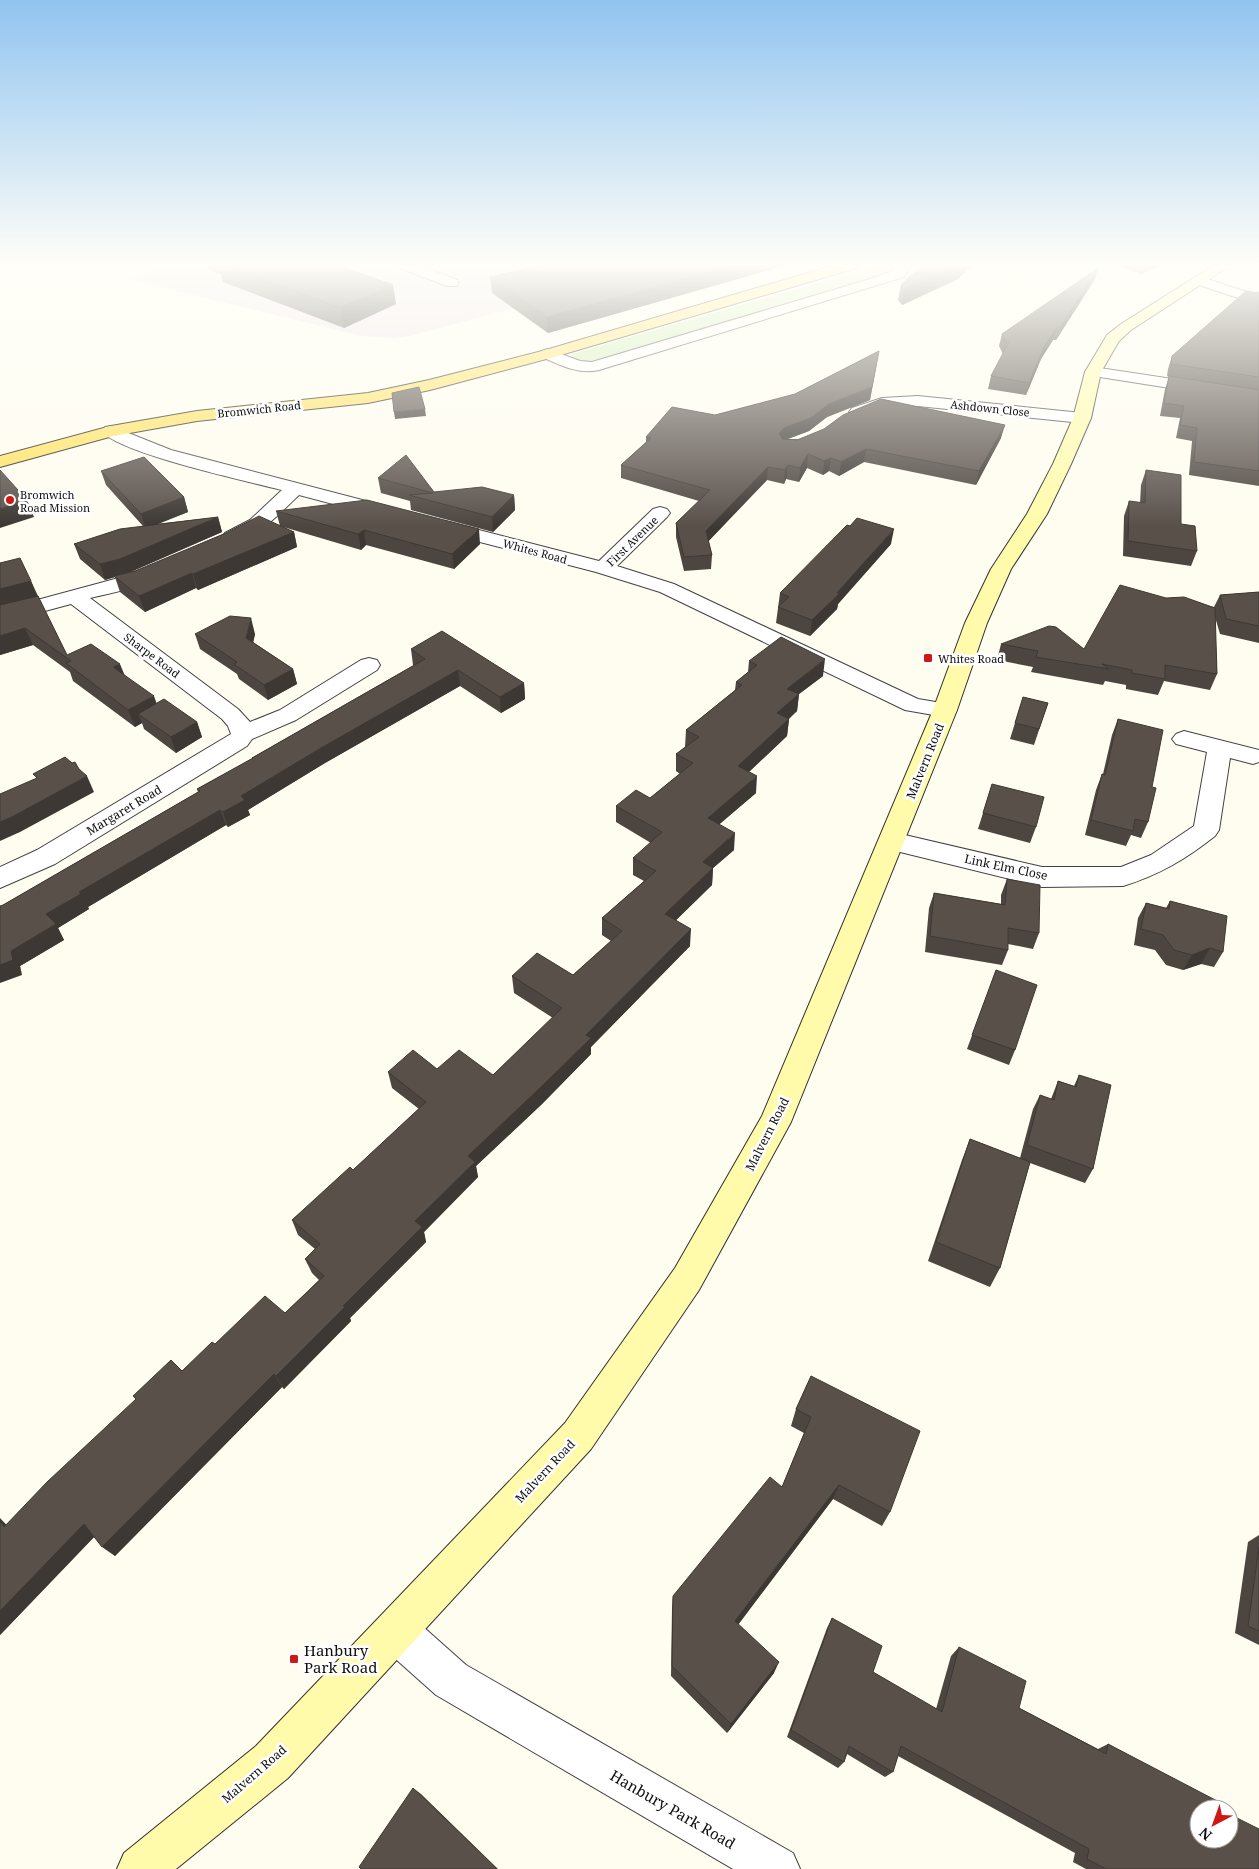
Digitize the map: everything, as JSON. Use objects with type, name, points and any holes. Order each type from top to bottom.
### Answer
[{"type":"main road","name":"Bromwich Road","points":[[0,462],[111,431],[197,416],[368,398],[430,385],[554,352]]},
{"type":"main road","name":"Malvern Road","points":[[140,1869],[272,1762],[578,1436],[687,1279],[775,1122],[945,710],[976,623],[1001,569],[1037,514],[1062,464],[1082,418],[1093,372],[1105,352]]},
{"type":"street","points":[[548,354],[577,366],[592,367],[641,352]]},
{"type":"street","points":[[1093,372],[1259,398]]},
{"type":"street","name":"Ashdown Close","points":[[841,420],[882,403],[918,402],[1082,418]]},
{"type":"street","points":[[111,431],[135,443],[165,454],[401,516]]},
{"type":"street","points":[[214,545],[257,524],[296,488]]},
{"type":"street","name":"First Avenue","points":[[603,568],[660,513]]},
{"type":"street","name":"Whites Road","points":[[430,523],[603,568],[667,588],[913,704],[945,710]]},
{"type":"street","points":[[0,617],[133,580],[169,564]]},
{"type":"street","name":"Sharpe Road","points":[[74,596],[236,724]]},
{"type":"street","name":"Margaret Road","points":[[0,878],[46,856],[239,741],[236,724],[288,715],[369,665]]},
{"type":"street","points":[[1184,738],[1253,756]]},
{"type":"street","name":"Link Elm Close","points":[[892,841],[1042,877],[1123,876],[1160,862],[1206,830],[1220,747]]},
{"type":"street","name":"Hanbury Park Road","points":[[396,1631],[451,1680],[777,1869]]},
{"type":"green space","points":[[578,352],[623,352],[584,362],[573,358],[572,354]]},
{"type":"building","points":[[879,352],[872,387],[829,404],[811,418],[784,428],[779,434],[783,439],[797,440],[824,429],[843,415],[881,399],[1005,425],[979,471],[866,449],[841,462],[831,458],[824,461],[808,454],[800,468],[788,465],[785,470],[768,467],[706,531],[712,555],[684,557],[676,523],[710,490],[621,465],[651,438],[646,437],[672,407],[715,415],[795,394]]},
{"type":"building","points":[[1004,352],[1042,352],[1029,383],[991,376]]},
{"type":"building","points":[[1176,352],[1259,352],[1259,377],[1171,364],[1172,356]]},
{"type":"building","points":[[1169,376],[1259,390],[1259,471],[1194,462],[1197,428],[1180,425],[1184,406],[1164,403]]},
{"type":"building","points":[[419,387],[425,409],[394,412],[392,393]]},
{"type":"building","points":[[406,455],[434,492],[482,487],[514,495],[492,517],[409,495],[433,493],[378,478]]},
{"type":"building","points":[[144,457],[184,497],[141,514],[101,471]]},
{"type":"building","points":[[0,470],[27,500],[0,509]]},
{"type":"building","points":[[1146,470],[1181,475],[1181,524],[1195,526],[1197,551],[1128,541],[1129,501],[1145,503]]},
{"type":"building","points":[[367,500],[479,529],[452,554],[364,530],[358,534],[276,511]]},
{"type":"building","points":[[259,516],[294,532],[139,596],[114,576],[135,571],[226,533]]},
{"type":"building","points":[[218,517],[120,559],[100,564],[74,544],[120,529]]},
{"type":"building","points":[[857,518],[894,529],[837,593],[840,593],[812,620],[778,607],[789,597],[780,593],[847,525],[850,526]]},
{"type":"building","points":[[20,558],[31,581],[0,589],[0,563]]},
{"type":"building","points":[[1120,585],[1166,598],[1184,597],[1215,608],[1217,674],[1165,665],[1165,679],[1132,673],[1132,670],[1102,664],[1109,669],[1036,657],[1038,651],[1001,644],[1049,626],[1056,627],[1084,649]]},
{"type":"building","points":[[1259,592],[1259,626],[1226,619],[1220,595]]},
{"type":"building","points":[[38,596],[67,655],[91,644],[120,664],[113,667],[154,696],[128,710],[66,663],[71,661],[25,628],[0,636],[0,605]]},
{"type":"building","points":[[230,616],[251,618],[246,638],[293,669],[264,685],[234,664],[237,662],[195,634]]},
{"type":"building","points":[[442,631],[524,683],[500,697],[458,670],[241,796],[245,800],[223,812],[220,810],[79,892],[81,894],[46,914],[56,924],[11,951],[13,960],[0,965],[0,906],[200,791],[197,789],[425,659],[411,649]]},
{"type":"building","points":[[781,637],[825,659],[787,689],[799,694],[777,713],[789,719],[738,766],[757,776],[708,818],[735,833],[703,862],[713,868],[665,914],[691,929],[586,1035],[591,1038],[468,1156],[475,1162],[415,1221],[422,1227],[276,1376],[274,1374],[102,1547],[84,1524],[0,1611],[0,1522],[4,1527],[47,1482],[136,1399],[133,1396],[171,1360],[182,1371],[212,1342],[215,1344],[265,1296],[285,1313],[324,1276],[305,1259],[320,1244],[292,1220],[350,1167],[353,1170],[426,1102],[388,1072],[413,1050],[437,1069],[459,1050],[493,1075],[562,1008],[512,976],[537,953],[573,975],[622,931],[602,918],[656,871],[633,858],[662,832],[616,806],[636,790],[650,798],[693,763],[676,754],[699,737],[686,730],[742,685],[736,682],[757,665],[749,661]]},
{"type":"building","points":[[1023,697],[1048,703],[1039,729],[1015,723]]},
{"type":"building","points":[[164,699],[197,722],[171,737],[138,714]]},
{"type":"building","points":[[1118,719],[1163,730],[1152,787],[1156,788],[1148,822],[1135,819],[1133,831],[1091,820],[1102,774],[1105,775]]},
{"type":"building","points":[[65,757],[72,763],[75,762],[79,769],[87,776],[0,822],[0,794],[37,778],[33,774]]},
{"type":"building","points":[[992,784],[1044,797],[1036,827],[983,813]]},
{"type":"building","points":[[1007,879],[1040,885],[1039,933],[1008,928],[1008,950],[930,936],[934,893],[1005,905]]},
{"type":"building","points":[[1170,901],[1227,916],[1223,952],[1210,948],[1192,955],[1174,950],[1163,935],[1141,929],[1146,903],[1169,909]]},
{"type":"building","points":[[996,970],[1037,985],[1015,1050],[972,1035]]},
{"type":"building","points":[[1079,1075],[1111,1085],[1093,1169],[1027,1145],[1040,1095],[1054,1100],[1058,1081],[1076,1087]]},
{"type":"building","points":[[970,1139],[1030,1162],[1000,1268],[936,1242]]},
{"type":"building","points":[[811,1376],[920,1431],[890,1512],[839,1485],[735,1621],[779,1662],[731,1724],[672,1666],[673,1596],[770,1477],[782,1487],[811,1417],[796,1409]]},
{"type":"building","points":[[1259,1547],[1259,1631],[1248,1626]]},
{"type":"building","points":[[832,1618],[882,1646],[873,1672],[942,1712],[959,1647],[1026,1681],[1019,1708],[1106,1754],[1108,1744],[1213,1799],[1189,1799],[1189,1849],[1239,1849],[1239,1819],[1259,1829],[1259,1869],[1106,1869],[1087,1859],[1089,1849],[901,1746],[893,1772],[849,1746],[844,1762],[791,1730]]},
{"type":"building","points":[[413,1788],[497,1869],[361,1869],[359,1867]]},
{"type":"place","name":"Bromwich Road Mission","points":[[10,500]]},
{"type":"place","name":"Whites Road","points":[[928,658]]},
{"type":"place","name":"Hanbury Park Road","points":[[294,1659]]}]
